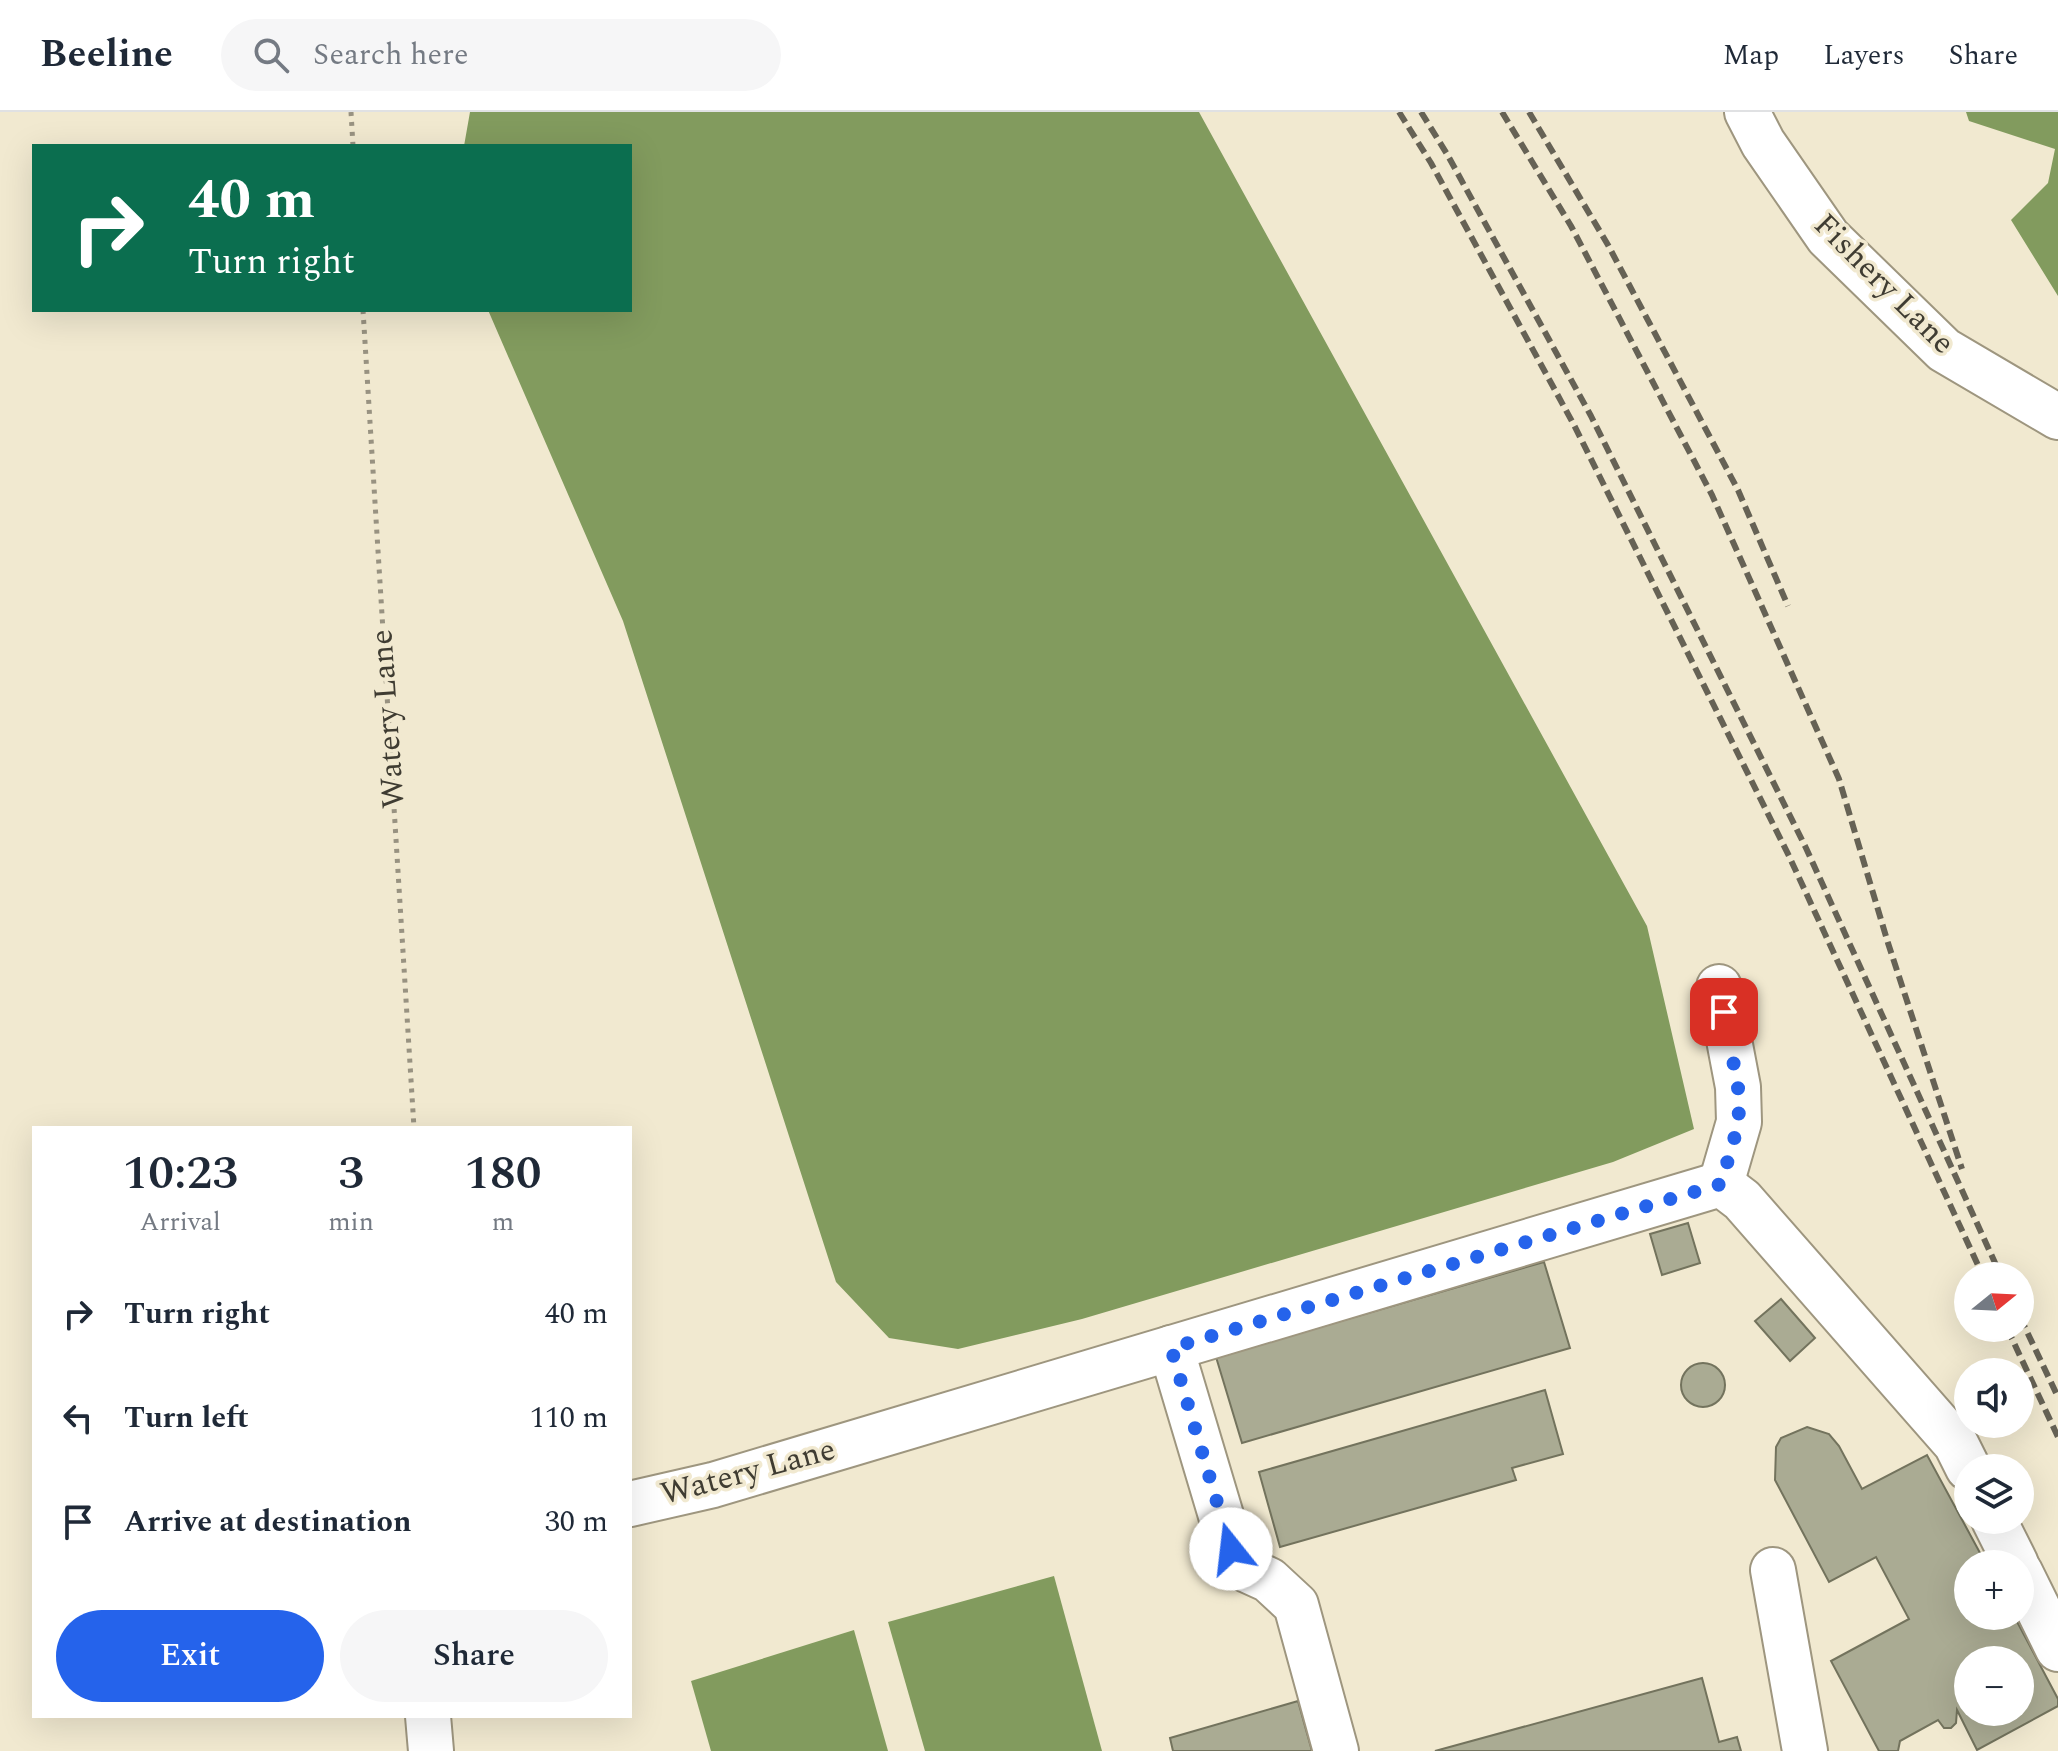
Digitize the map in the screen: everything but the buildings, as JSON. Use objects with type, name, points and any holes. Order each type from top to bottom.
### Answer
[{"type":"street","name":"Fishery Lane","points":[[1747,112],[1763,143],[1828,237],[1944,350],[2058,417]]},
{"type":"street","points":[[1719,987],[1738,1087],[1739,1122],[1721,1184],[1742,1200],[1956,1444],[1961,1454]]},
{"type":"street","name":"Watery Lane","points":[[632,1504],[713,1485],[1721,1184]]},
{"type":"street","points":[[1171,1348],[1231,1549],[1247,1570],[1269,1580],[1296,1605],[1336,1751]]},
{"type":"street","points":[[1773,1570],[1805,1751]]},
{"type":"street","points":[[2034,1600],[2058,1649]]},
{"type":"street","points":[[428,1718],[431,1751]]},
{"type":"path","points":[[351,112],[353,144]]},
{"type":"path","name":"Watery Lane","points":[[363,312],[414,1126]]},
{"type":"shaded area","points":[[470,112],[1199,112],[1647,926],[1694,1129],[1613,1162],[1082,1319],[958,1349],[889,1338],[836,1282],[623,621],[489,312],[632,312],[632,144],[464,144]]},
{"type":"shaded area","points":[[1966,112],[2058,112],[2058,296],[2011,220],[2048,183],[2055,149],[1969,121]]},
{"type":"shaded area","points":[[1054,1576],[1102,1751],[925,1751],[888,1622]]},
{"type":"shaded area","points":[[854,1630],[888,1751],[711,1751],[691,1681]]},
{"type":"railway","points":[[1399,112],[1431,163],[1574,425],[1789,856],[1977,1262]]},
{"type":"railway","points":[[1421,112],[1591,416],[1806,848],[1995,1262]]},
{"type":"railway","points":[[1502,112],[1571,226],[1712,495],[1839,779],[1888,943],[1962,1169]]},
{"type":"railway","points":[[1529,112],[1608,245],[1738,490],[1788,606]]},
{"type":"railway","points":[[2014,1342],[2058,1437]]},
{"type":"railway","points":[[2032,1342],[2058,1397]]},
{"type":"route","points":[[1231,1549],[1171,1348],[1721,1184],[1739,1122],[1738,1087],[1724,1012]]}]
